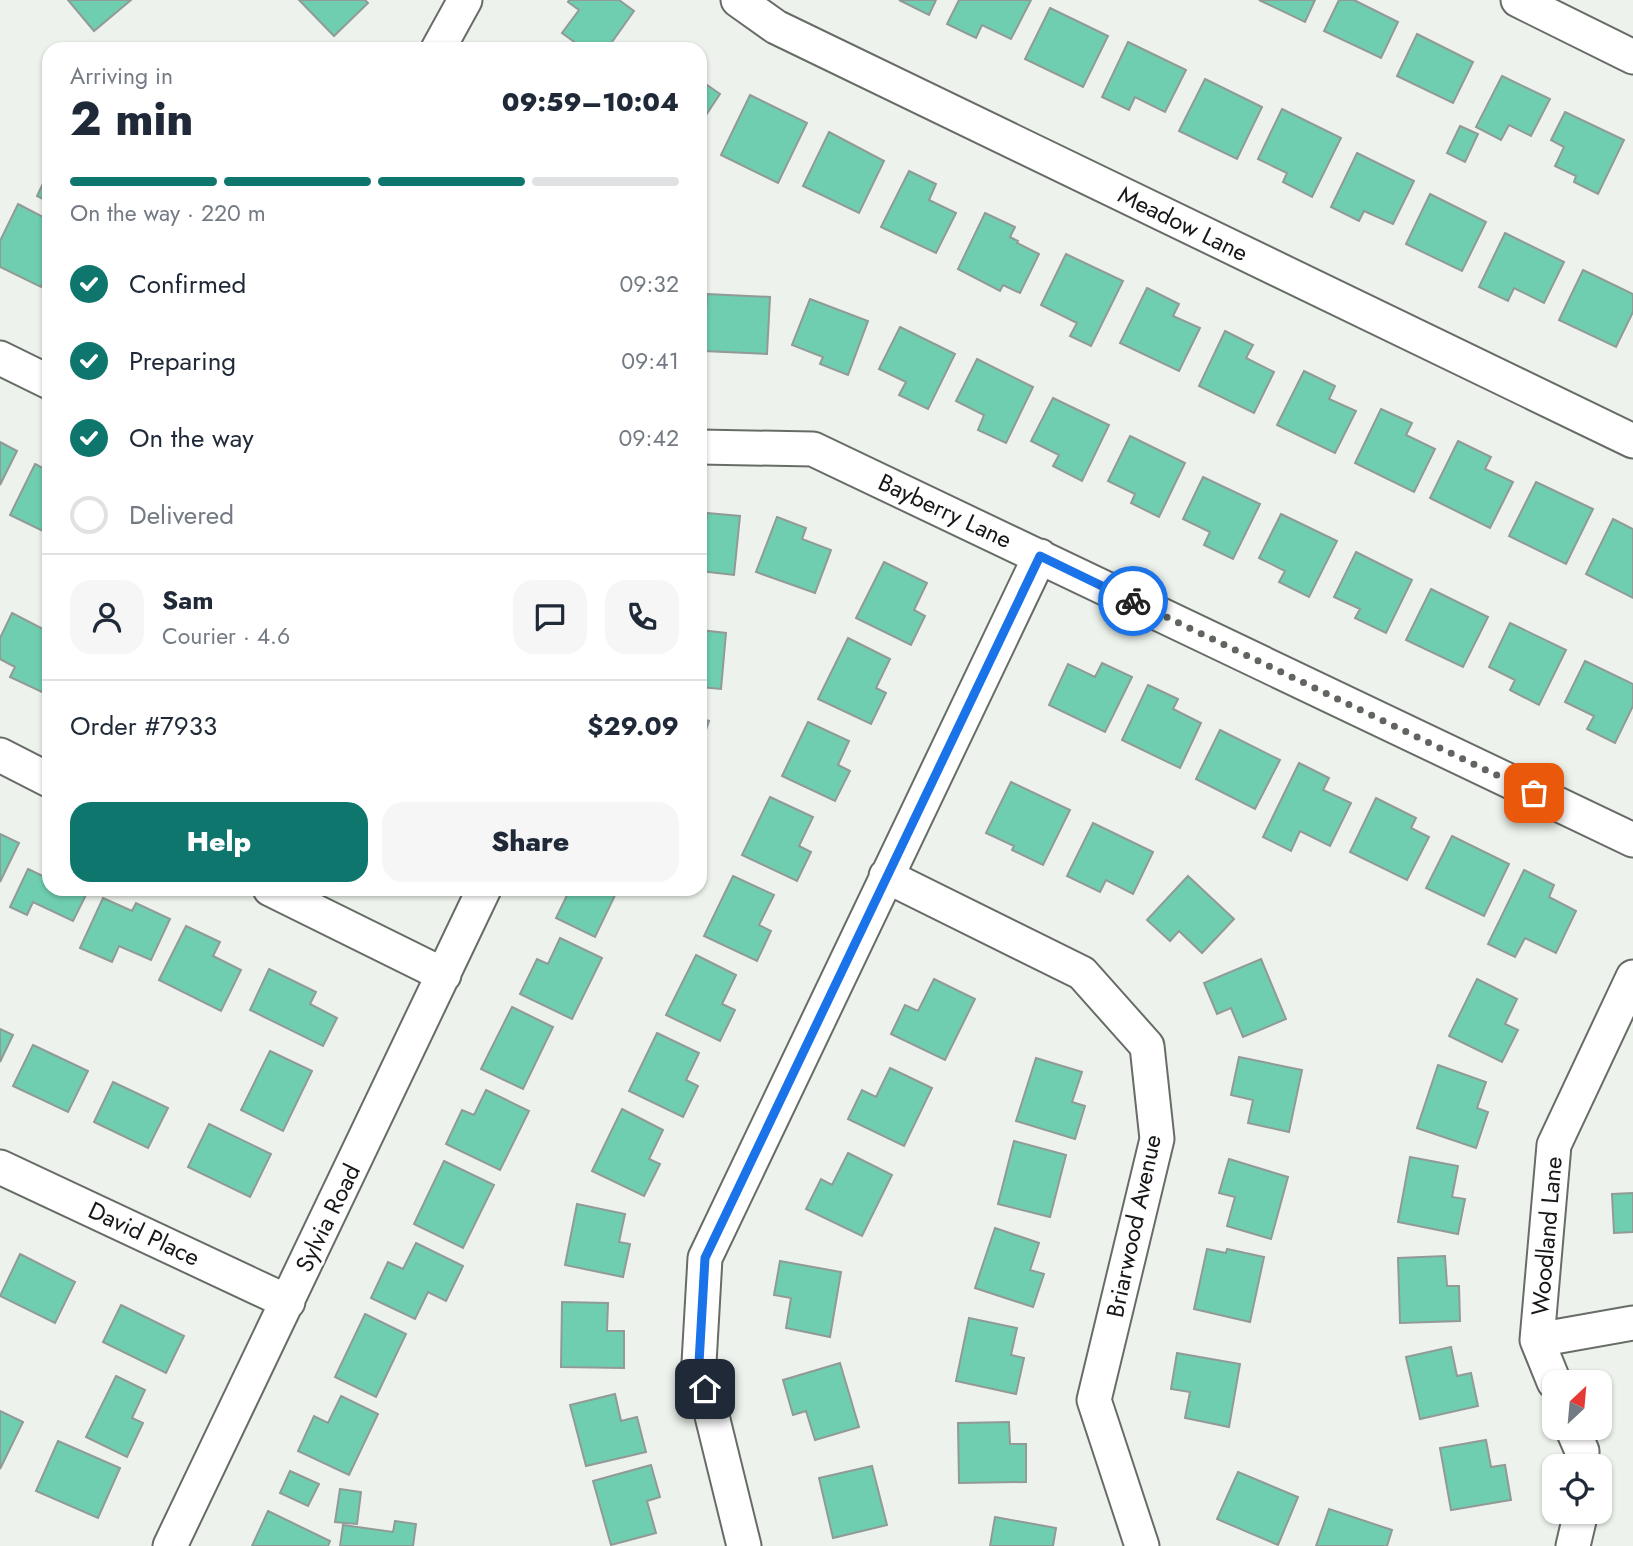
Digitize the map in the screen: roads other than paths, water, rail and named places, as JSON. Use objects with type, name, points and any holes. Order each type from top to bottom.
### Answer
[{"type":"street","points":[[443,42],[465,0]]},
{"type":"street","name":"Meadow Lane","points":[[738,0],[776,27],[1633,441]]},
{"type":"street","points":[[1518,0],[1633,57]]},
{"type":"street","points":[[0,358],[42,379]]},
{"type":"street","name":"Bayberry Lane","points":[[707,447],[813,449],[1633,840]]},
{"type":"street","points":[[744,1546],[699,1363],[705,1258],[1040,556]]},
{"type":"street","points":[[0,755],[42,776]]},
{"type":"street","name":"Briarwood Avenue","points":[[886,876],[1082,973],[1147,1046],[1157,1139],[1094,1401],[1142,1546]]},
{"type":"street","points":[[284,896],[444,975]]},
{"type":"street","name":"Sylvia Road","points":[[170,1546],[481,896]]},
{"type":"street","name":"Woodland Lane","points":[[1549,1370],[1537,1340],[1555,1145],[1633,976]]},
{"type":"street","name":"David Place","points":[[0,1167],[288,1302]]},
{"type":"street","points":[[1537,1340],[1633,1323]]},
{"type":"street","points":[[1573,1546],[1578,1524]]}]
